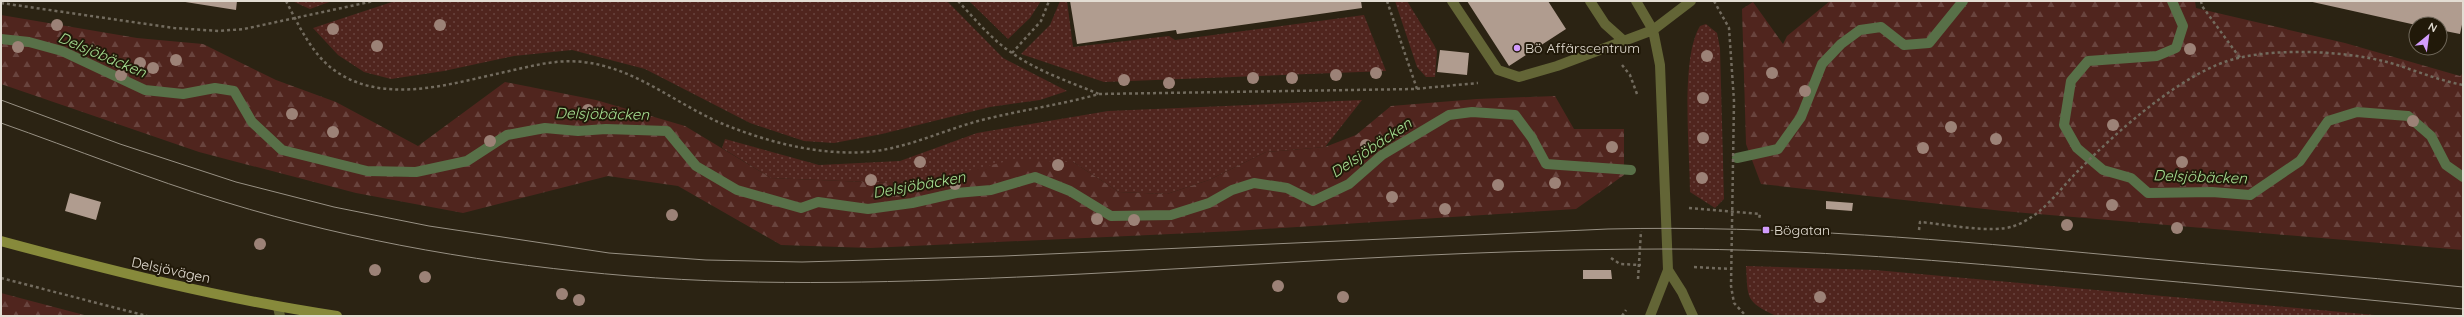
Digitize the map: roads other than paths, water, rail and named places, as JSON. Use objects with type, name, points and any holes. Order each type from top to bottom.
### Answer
[{"type":"street","points":[[1452,1],[1498,70],[1512,76],[1532,75],[1653,30],[1691,1]]},
{"type":"street","points":[[1590,1],[1605,24],[1624,41]]},
{"type":"street","points":[[1636,1],[1653,30],[1660,65],[1664,206],[1668,270],[1650,316]]},
{"type":"street","name":"Delsjövägen","points":[[1,241],[115,272],[279,312],[337,316]]},
{"type":"street","points":[[1668,270],[1682,292],[1692,316]]},
{"type":"waterway","name":"Delsjöbäcken","points":[[1737,158],[1778,149],[1801,117],[1822,64],[1841,44],[1860,30],[1881,27],[1904,45],[1929,43],[1963,1]]},
{"type":"waterway","name":"Delsjöbäcken","points":[[2172,1],[2183,26],[2176,48],[2157,56],[2088,61],[2071,81],[2064,125],[2077,148],[2103,170],[2131,178],[2148,193],[2212,192],[2250,195],[2300,161],[2328,121],[2357,112],[2408,116],[2431,136],[2446,165],[2463,177]]},
{"type":"waterway","name":"Delsjöbäcken","points":[[1,39],[29,42],[62,51],[145,90],[183,94],[215,88],[234,91],[252,122],[282,150],[367,171],[416,172],[467,161],[507,135],[545,128],[578,131],[606,129],[667,131],[696,166],[737,190],[801,208],[818,202],[868,209],[912,203],[956,193],[991,190],[1035,177],[1070,191],[1111,216],[1171,215],[1209,203],[1232,190],[1254,183],[1287,188],[1313,201],[1349,184],[1382,155],[1449,115],[1472,112],[1515,115],[1532,138],[1546,164],[1631,170]]},
{"type":"tram line","points":[[1,100],[120,144],[236,182],[334,207],[429,226],[609,253],[706,260],[802,262],[1004,256],[1608,229],[1736,229],[1864,235],[1992,244],[2463,287]]},
{"type":"tram line","points":[[1,123],[140,174],[197,193],[324,229],[425,250],[476,258],[630,276],[733,281],[888,282],[1042,276],[1432,255],[1666,249],[1825,253],[1931,260],[2183,282],[2463,309]]},
{"type":"place","name":"Bö Affärscentrum","points":[[1517,48]]},
{"type":"place","name":"Bögatan","points":[[1766,230]]}]
